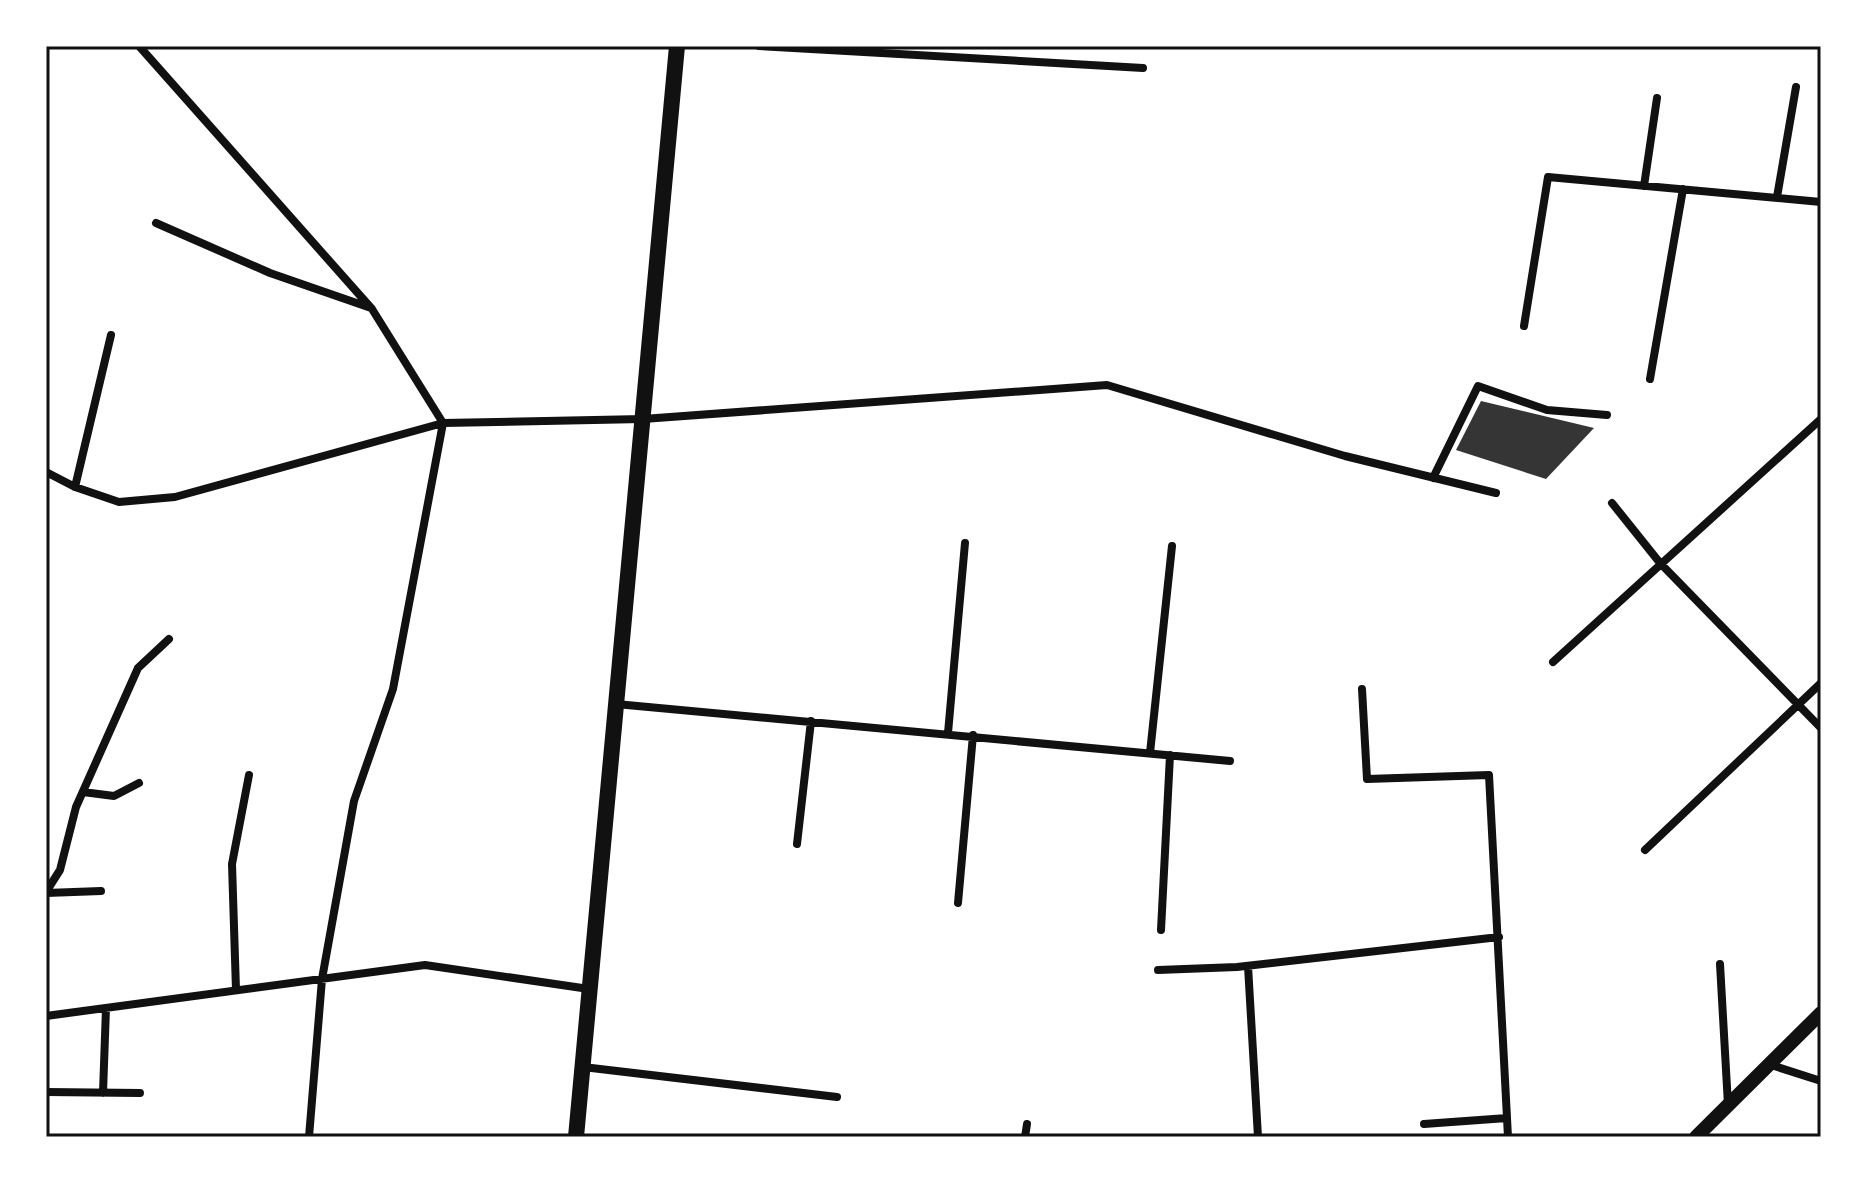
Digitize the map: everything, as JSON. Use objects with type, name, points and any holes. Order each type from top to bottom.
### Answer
[{"type":"main road","points":[[576,1137],[677,46]]},
{"type":"street","points":[[139,46],[372,309],[443,423],[393,689],[354,801],[322,979],[309,1137]]},
{"type":"street","points":[[759,46],[1143,68]]},
{"type":"street","points":[[1777,197],[1796,87]]},
{"type":"street","points":[[1644,186],[1657,98]]},
{"type":"street","points":[[1524,326],[1548,177],[1821,202]]},
{"type":"street","points":[[1650,379],[1683,189]]},
{"type":"street","points":[[156,223],[270,273],[372,309]]},
{"type":"street","points":[[75,487],[111,335]]},
{"type":"street","points":[[46,472],[75,487],[119,502],[175,497],[443,423],[643,419],[1107,385],[1345,456],[1496,493]]},
{"type":"street","points":[[1433,478],[1478,386],[1547,410],[1607,415]]},
{"type":"street","points":[[1553,662],[1821,419]]},
{"type":"street","points":[[1612,503],[1660,562],[1821,728]]},
{"type":"street","points":[[948,733],[965,543]]},
{"type":"street","points":[[1150,753],[1172,546]]},
{"type":"street","points":[[46,892],[60,870],[83,792],[138,668],[169,639]]},
{"type":"street","points":[[1645,850],[1821,683]]},
{"type":"street","points":[[1362,689],[1367,779],[1489,775],[1508,1137]]},
{"type":"street","points":[[616,704],[1230,761]]},
{"type":"street","points":[[797,844],[811,721]]},
{"type":"street","points":[[958,903],[973,735]]},
{"type":"street","points":[[1161,930],[1170,755]]},
{"type":"street","points":[[236,990],[232,864],[249,775]]},
{"type":"street","points":[[83,792],[114,796],[139,783]]},
{"type":"street","points":[[46,892],[101,891]]},
{"type":"street","points":[[1158,970],[1248,966],[1499,937]]},
{"type":"street","points":[[1720,964],[1728,1105]]},
{"type":"street","points":[[46,1016],[425,965],[589,989]]},
{"type":"street","points":[[1248,966],[1258,1137]]},
{"type":"street","points":[[103,1093],[106,1008]]},
{"type":"street","points":[[1696,1137],[1821,1013]]},
{"type":"street","points":[[1768,1064],[1821,1081]]},
{"type":"street","points":[[583,1067],[837,1097]]},
{"type":"street","points":[[46,1092],[140,1093]]},
{"type":"street","points":[[1424,1124],[1507,1118]]},
{"type":"street","points":[[1025,1137],[1027,1124]]},
{"type":"building","points":[[1481,401],[1594,428],[1546,479],[1456,450]]}]
